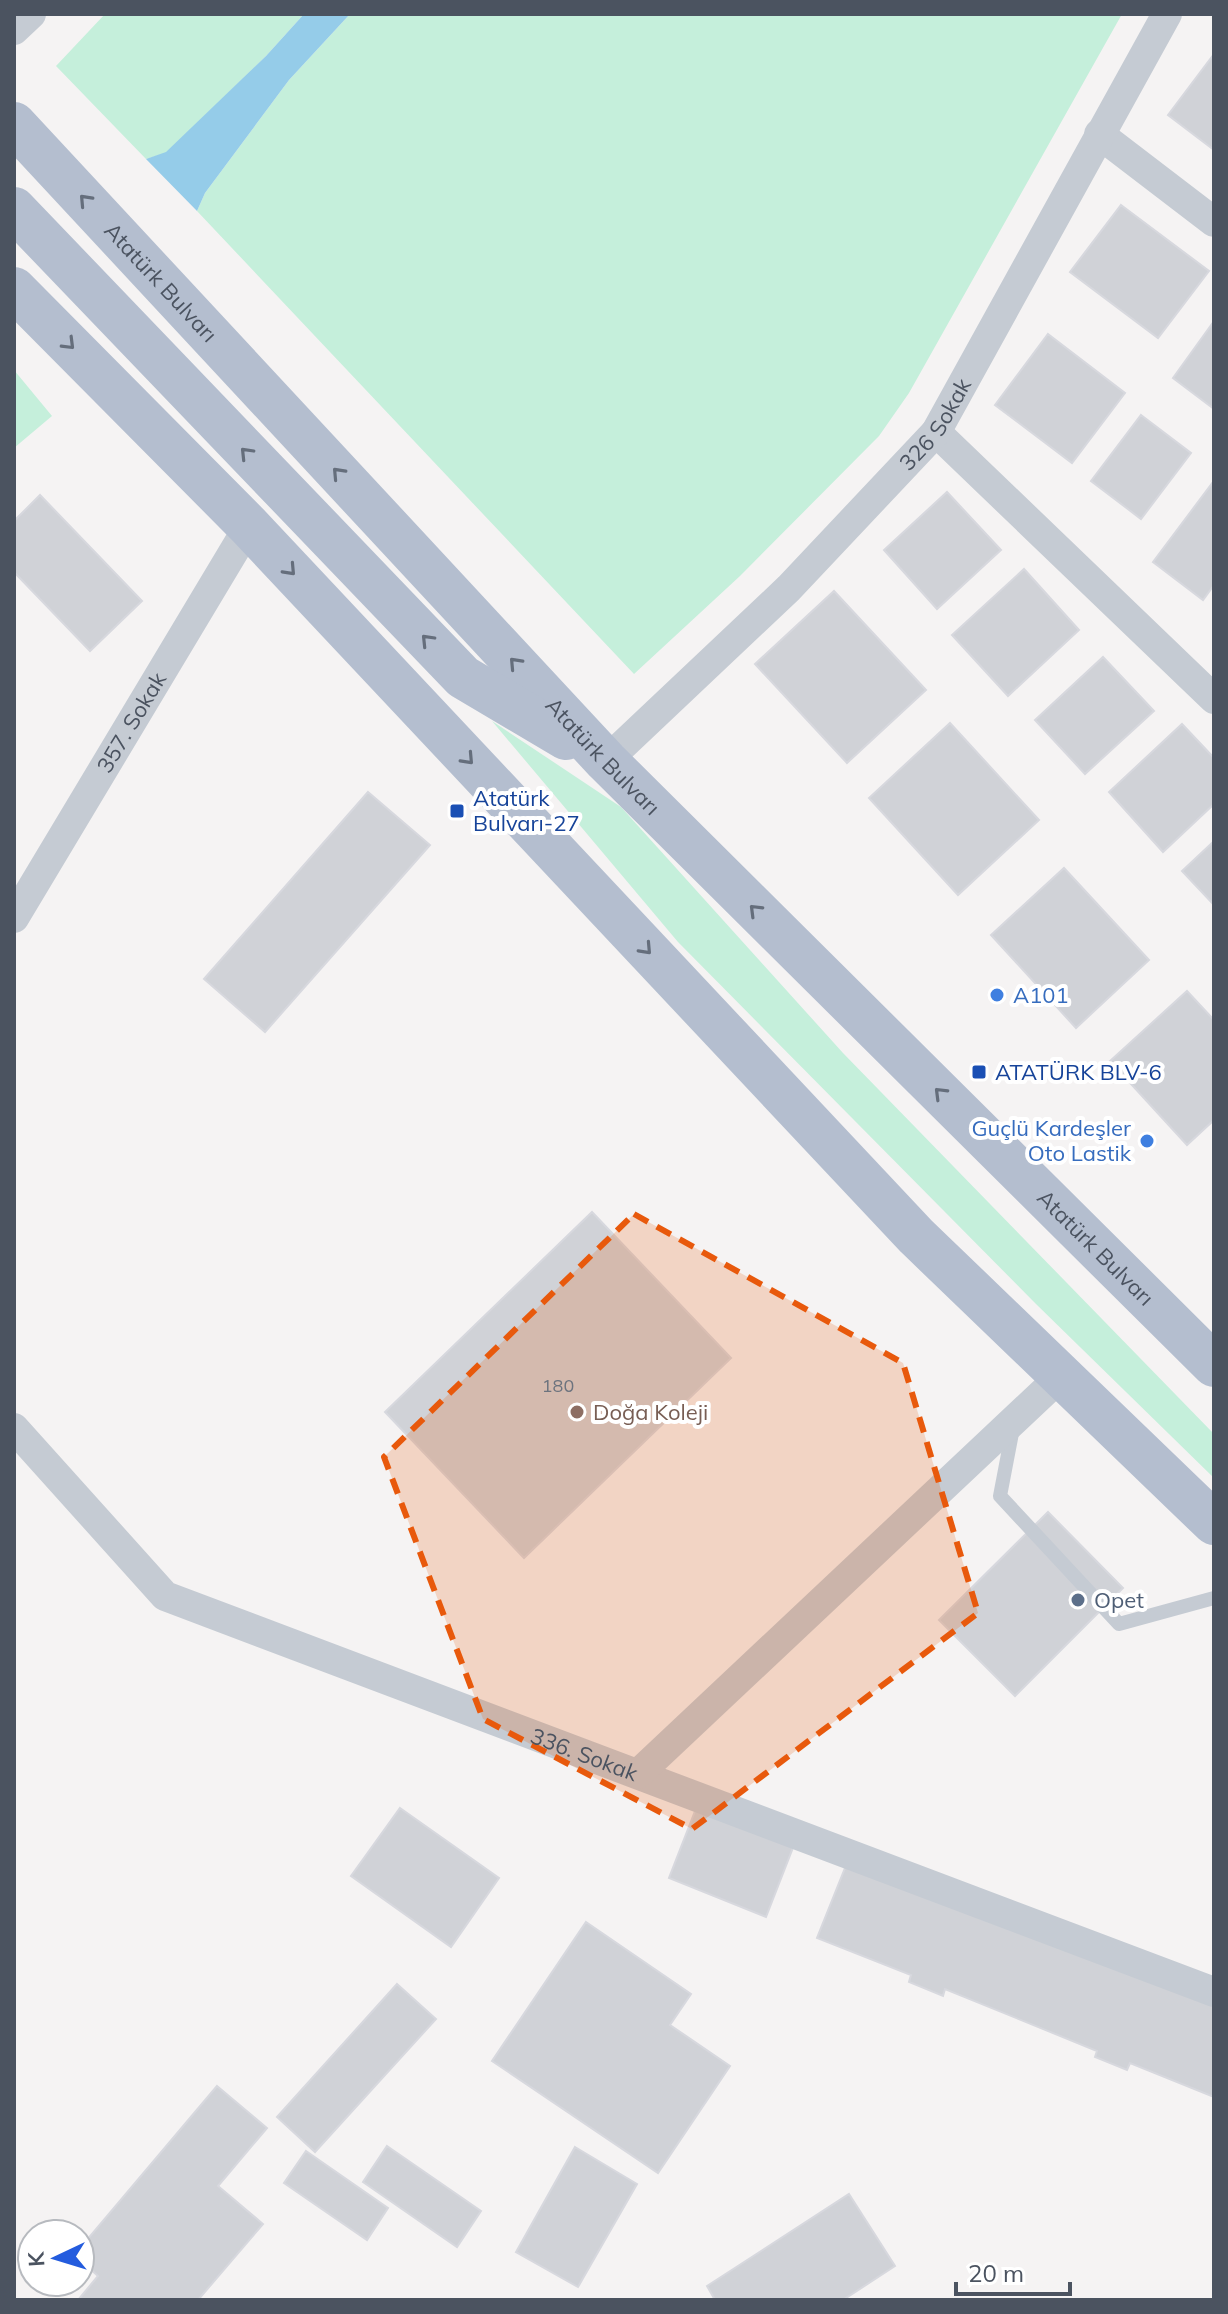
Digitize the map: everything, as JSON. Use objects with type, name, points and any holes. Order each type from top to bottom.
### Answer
[{"type":"main road","name":"Atatürk Bulvarı","points":[[14,124],[606,761],[1214,1365]]},
{"type":"main road","points":[[14,209],[463,677],[606,761]]},
{"type":"main road","points":[[14,289],[249,526],[916,1236],[1214,1523]]},
{"type":"street","points":[[14,30],[31,14]]},
{"type":"street","name":"326 Sokak","points":[[606,761],[789,588],[936,432],[1167,14]]},
{"type":"street","points":[[1099,134],[1214,222]]},
{"type":"street","points":[[936,432],[1214,699]]},
{"type":"street","name":"357. Sokak","points":[[14,918],[249,526]]},
{"type":"street","points":[[638,1774],[1061,1376]]},
{"type":"street","name":"336. Sokak","points":[[14,1428],[165,1596],[1214,1992]]},
{"type":"lane","points":[[1014,1420],[1000,1496],[1119,1624],[1214,1598]]},
{"type":"highlighted area","points":[[634,1214],[903,1363],[978,1613],[692,1829],[483,1719],[384,1457]]},
{"type":"green space","points":[[105,14],[304,14],[266,56],[166,153],[146,159],[56,66]]},
{"type":"green space","points":[[350,14],[1122,14],[909,393],[879,436],[740,576],[634,674],[197,211],[205,193],[289,80]]},
{"type":"green space","points":[[14,370],[52,416],[14,448]]},
{"type":"green space","points":[[492,721],[621,807],[843,1053],[1214,1434],[1214,1478],[1036,1304],[678,942]]},
{"type":"water","points":[[304,14],[350,14],[289,80],[205,193],[197,211],[146,159],[166,152],[266,56]]},
{"type":"building","points":[[1214,54],[1214,150],[1168,115]]},
{"type":"building","points":[[1121,205],[1209,271],[1158,338],[1070,272]]},
{"type":"building","points":[[1214,321],[1214,409],[1173,378]]},
{"type":"building","points":[[1048,334],[1125,393],[1072,463],[995,405]]},
{"type":"building","points":[[1141,415],[1191,453],[1141,519],[1091,481]]},
{"type":"building","points":[[1213,482],[1214,585],[1203,600],[1153,562]]},
{"type":"building","points":[[947,492],[1001,550],[937,609],[884,550]]},
{"type":"building","points":[[40,495],[142,601],[90,651],[14,572],[14,521]]},
{"type":"building","points":[[1024,569],[1079,630],[1008,696],[952,635]]},
{"type":"building","points":[[834,591],[926,690],[847,763],[755,664]]},
{"type":"building","points":[[1103,657],[1154,711],[1085,774],[1035,720]]},
{"type":"building","points":[[950,723],[1039,820],[958,895],[869,798]]},
{"type":"building","points":[[1182,724],[1214,758],[1214,804],[1163,852],[1109,792]]},
{"type":"building","points":[[368,792],[430,845],[265,1032],[204,979]]},
{"type":"building","points":[[1214,841],[1214,905],[1182,871]]},
{"type":"building","points":[[1064,868],[1149,960],[1076,1028],[991,935]]},
{"type":"building","points":[[1187,991],[1214,1020],[1214,1120],[1187,1145],[1110,1061]]},
{"type":"building","points":[[592,1212],[731,1358],[524,1558],[385,1412]]},
{"type":"building","points":[[1048,1512],[1123,1588],[1015,1696],[939,1620]]},
{"type":"building","points":[[697,1806],[794,1845],[766,1917],[669,1878]]},
{"type":"building","points":[[400,1808],[499,1878],[451,1947],[351,1876]]},
{"type":"building","points":[[849,1858],[1214,2005],[1214,2097],[1130,2063],[1127,2070],[1095,2057],[1097,2051],[945,1989],[943,1996],[909,1982],[911,1975],[817,1938]]},
{"type":"building","points":[[586,1922],[691,1994],[670,2025],[730,2066],[658,2173],[492,2061]]},
{"type":"building","points":[[397,1984],[436,2019],[315,2152],[277,2117]]},
{"type":"building","points":[[217,2086],[267,2128],[218,2186],[263,2224],[198,2300],[78,2300],[96,2298],[96,2229]]},
{"type":"building","points":[[387,2146],[481,2211],[457,2247],[363,2182]]},
{"type":"building","points":[[575,2147],[637,2184],[578,2287],[516,2252]]},
{"type":"building","points":[[306,2151],[388,2208],[367,2240],[284,2183]]},
{"type":"building","points":[[849,2194],[895,2266],[843,2300],[715,2300],[707,2286]]},
{"type":"place","name":"Atatürk Bulvarı-27","points":[[457,811]]},
{"type":"place","name":"A101","points":[[997,995]]},
{"type":"place","name":"ATATÜRK BLV-6","points":[[979,1072]]},
{"type":"place","name":"Guçlü Kardeşler Oto Lastik","points":[[1147,1141]]},
{"type":"place","name":"Doğa Koleji","points":[[577,1412]]},
{"type":"place","name":"Opet","points":[[1078,1600]]}]
